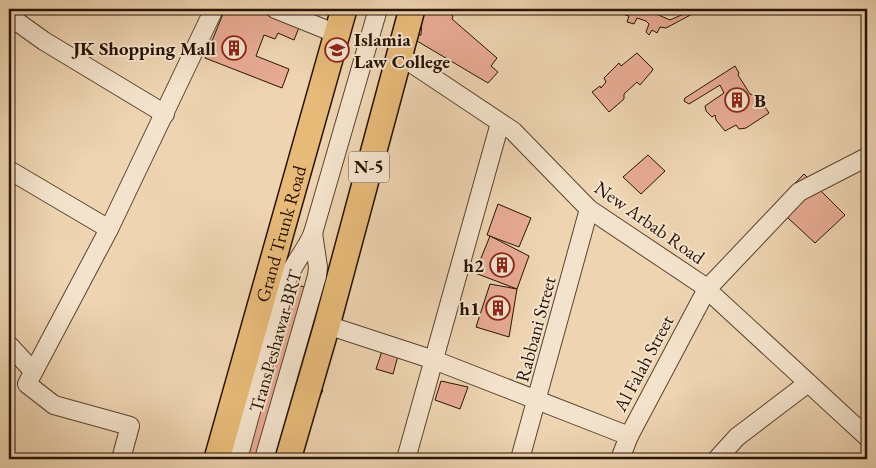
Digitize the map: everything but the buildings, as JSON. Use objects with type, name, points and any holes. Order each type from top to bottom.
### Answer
[{"type":"highway","name":"Grand Trunk Road","points":[[217,459],[344,9]]},
{"type":"highway","name":"N-5","points":[[288,459],[327,325],[412,9]]},
{"type":"street","points":[[121,459],[130,426],[54,404],[27,384],[74,299],[109,229],[214,9]]},
{"type":"street","points":[[275,9],[337,34]]},
{"type":"street","name":"TransPeshawar BRT","points":[[238,459],[290,270],[313,234],[378,9]]},
{"type":"street","points":[[9,16],[44,42],[165,114]]},
{"type":"street","name":"New Arbab Road","points":[[399,55],[513,131],[589,209],[707,289],[867,436]]},
{"type":"street","points":[[406,459],[500,123]]},
{"type":"street","name":"Al Falah Street","points":[[620,459],[629,436],[707,289],[799,192],[867,157]]},
{"type":"street","points":[[9,170],[109,229]]},
{"type":"street","name":"Rabbani Street","points":[[520,459],[538,400],[589,209]]},
{"type":"street","name":"TransPeshawar BRT","points":[[264,459],[317,276],[318,267],[313,234]]},
{"type":"street","points":[[327,325],[434,360],[629,436]]},
{"type":"street","points":[[9,345],[33,371]]},
{"type":"street","points":[[718,459],[737,437],[808,383]]},
{"type":"place","name":"JK Shopping Mall","points":[[234,48]]},
{"type":"place","name":"Islamia Law College","points":[[337,50]]},
{"type":"place","name":"B","points":[[737,100]]},
{"type":"place","name":"h2","points":[[502,265]]},
{"type":"place","name":"h1","points":[[498,308]]}]
